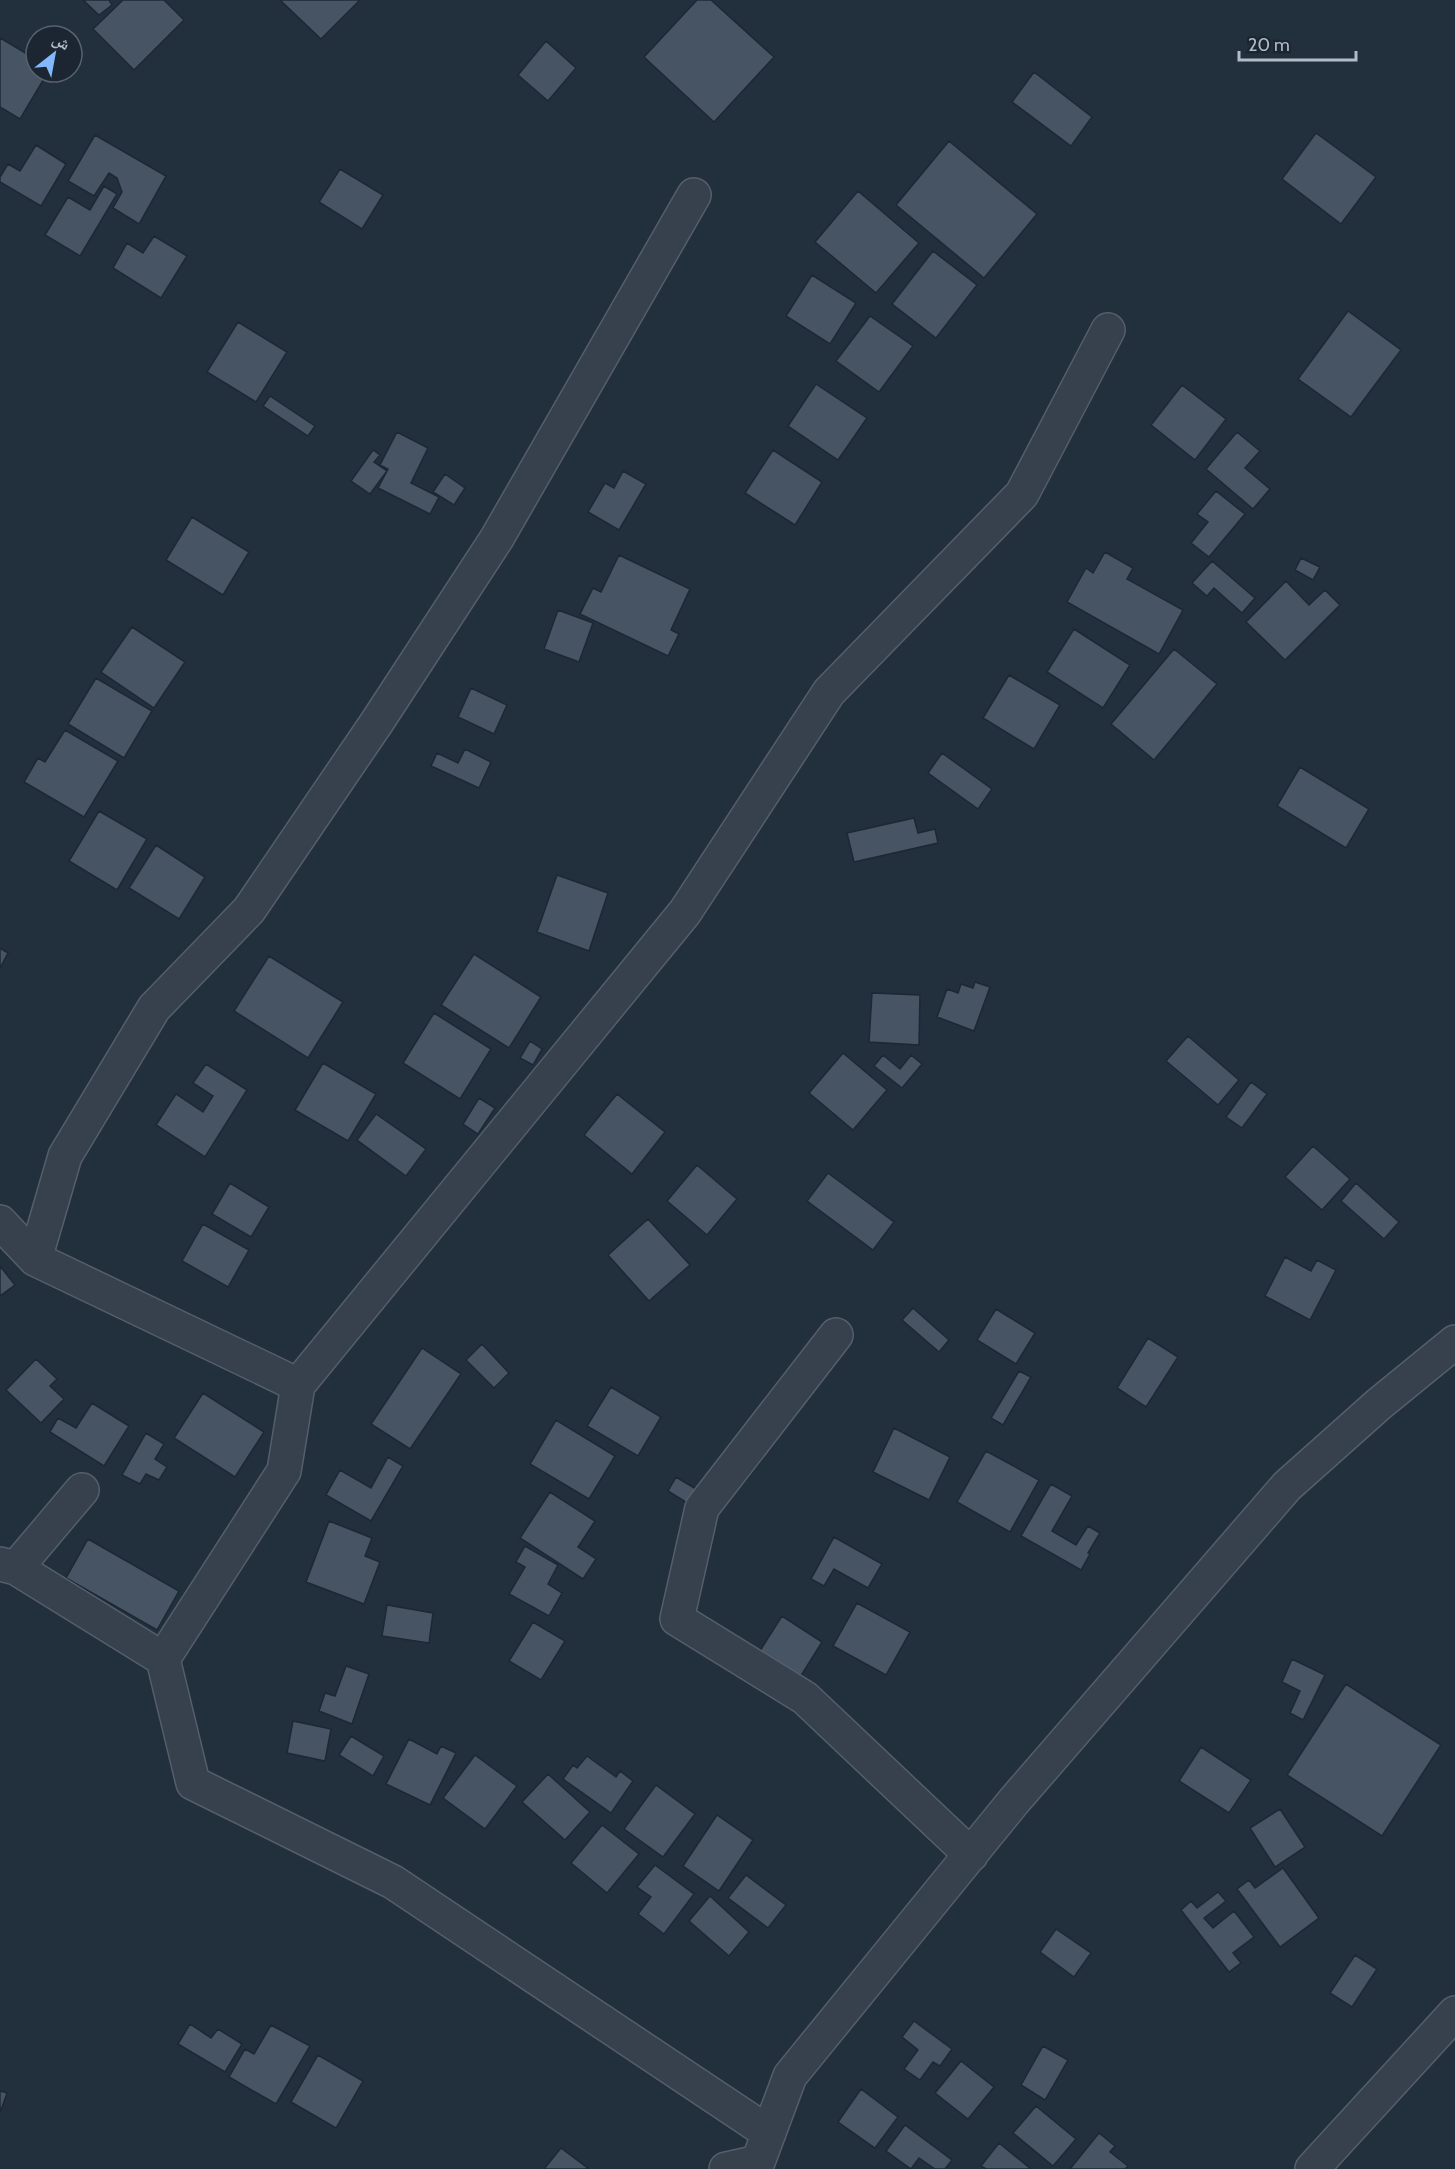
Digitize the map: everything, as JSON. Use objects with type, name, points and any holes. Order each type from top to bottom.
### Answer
[{"type":"street","points":[[35,1259],[65,1156],[154,1008],[249,910],[377,722],[497,538],[694,195]]},
{"type":"street","points":[[163,1659],[284,1471],[298,1385],[685,912],[829,692],[1022,494],[1108,330]]},
{"type":"street","points":[[0,1222],[35,1259],[298,1385]]},
{"type":"street","points":[[836,1335],[702,1508],[677,1619],[806,1698],[971,1855]]},
{"type":"street","points":[[726,2169],[758,2162],[790,2076],[1014,1801],[1287,1486],[1379,1404],[1455,1342]]},
{"type":"street","points":[[82,1490],[8,1566],[163,1659],[193,1783],[393,1882],[769,2133]]},
{"type":"street","points":[[1312,2169],[1455,2013]]},
{"type":"building","points":[[83,0],[109,0],[112,5],[99,15]]},
{"type":"building","points":[[123,0],[164,0],[184,20],[134,70],[93,29]]},
{"type":"building","points":[[280,0],[359,0],[359,1],[321,39]]},
{"type":"building","points":[[697,0],[711,0],[774,57],[714,122],[644,57]]},
{"type":"building","points":[[0,38],[24,52],[24,84],[41,84],[20,119],[0,107]]},
{"type":"building","points":[[546,41],[576,68],[548,101],[518,75]]},
{"type":"building","points":[[1034,72],[1092,117],[1071,146],[1012,102]]},
{"type":"building","points":[[1316,133],[1376,177],[1341,224],[1282,179]]},
{"type":"building","points":[[95,135],[166,176],[139,224],[113,208],[122,192],[117,178],[109,173],[94,196],[68,181]]},
{"type":"building","points":[[949,141],[1037,214],[984,278],[896,205]]},
{"type":"building","points":[[36,145],[66,164],[41,206],[0,182],[0,177],[8,164],[20,171]]},
{"type":"building","points":[[340,169],[383,195],[362,229],[319,202]]},
{"type":"building","points":[[104,186],[117,194],[80,256],[45,235],[68,197],[90,210]]},
{"type":"building","points":[[858,191],[919,243],[876,293],[815,242]]},
{"type":"building","points":[[154,236],[187,256],[161,298],[113,268],[127,243],[143,253]]},
{"type":"building","points":[[933,251],[977,285],[936,338],[892,304]]},
{"type":"building","points":[[812,275],[856,303],[830,344],[786,316]]},
{"type":"building","points":[[1348,311],[1401,350],[1351,417],[1298,379]]},
{"type":"building","points":[[870,316],[913,346],[879,392],[836,361]]},
{"type":"building","points":[[238,322],[287,352],[256,402],[207,372]]},
{"type":"building","points":[[816,384],[867,418],[838,460],[788,426]]},
{"type":"building","points":[[1182,385],[1226,419],[1195,460],[1151,425]]},
{"type":"building","points":[[270,396],[315,426],[308,436],[263,406]]},
{"type":"building","points":[[397,432],[428,448],[411,483],[439,497],[430,514],[378,488],[388,469],[380,465]]},
{"type":"building","points":[[1237,432],[1260,451],[1245,468],[1270,489],[1253,509],[1206,469]]},
{"type":"building","points":[[373,450],[380,455],[374,462],[387,471],[370,494],[351,481]]},
{"type":"building","points":[[773,450],[822,482],[795,525],[745,493]]},
{"type":"building","points":[[623,471],[646,484],[619,530],[588,512],[605,483],[614,488]]},
{"type":"building","points":[[445,474],[465,488],[454,505],[433,492]]},
{"type":"building","points":[[1216,491],[1245,514],[1209,557],[1191,543],[1208,522],[1197,514]]},
{"type":"building","points":[[192,517],[249,552],[223,595],[166,560]]},
{"type":"building","points":[[1105,552],[1133,568],[1127,579],[1183,610],[1159,654],[1067,602],[1086,568],[1093,573]]},
{"type":"building","points":[[619,555],[690,589],[671,630],[679,634],[668,656],[580,614],[593,588],[601,592]]},
{"type":"building","points":[[1301,558],[1320,567],[1313,580],[1295,570]]},
{"type":"building","points":[[1212,561],[1255,598],[1242,613],[1214,588],[1207,596],[1192,583]]},
{"type":"building","points":[[1286,581],[1309,605],[1325,590],[1340,605],[1285,660],[1246,622]]},
{"type":"building","points":[[558,610],[593,623],[579,662],[544,649]]},
{"type":"building","points":[[132,627],[185,662],[154,708],[101,672]]},
{"type":"building","points":[[1074,629],[1130,665],[1103,708],[1047,672]]},
{"type":"building","points":[[1174,649],[1217,684],[1154,760],[1111,724]]},
{"type":"building","points":[[1009,675],[1060,705],[1034,749],[983,718]]},
{"type":"building","points":[[96,678],[152,711],[124,758],[68,724]]},
{"type":"building","points":[[471,688],[507,705],[494,734],[458,717]]},
{"type":"building","points":[[65,730],[118,761],[84,817],[24,782],[38,758],[45,762]]},
{"type":"building","points":[[465,749],[491,762],[479,788],[431,766],[437,753],[458,763]]},
{"type":"building","points":[[942,753],[992,789],[978,809],[928,773]]},
{"type":"building","points":[[1300,767],[1369,809],[1346,848],[1277,806]]},
{"type":"building","points":[[99,811],[147,839],[117,890],[69,861]]},
{"type":"building","points":[[914,818],[918,833],[935,829],[938,843],[854,862],[847,833]]},
{"type":"building","points":[[156,845],[205,877],[179,919],[129,888]]},
{"type":"building","points":[[557,875],[608,893],[589,951],[537,932]]},
{"type":"building","points":[[0,948],[8,953],[0,968]]},
{"type":"building","points":[[474,954],[541,997],[509,1048],[441,1005]]},
{"type":"building","points":[[269,956],[343,1002],[308,1058],[234,1011]]},
{"type":"building","points":[[975,982],[990,987],[974,1031],[937,1017],[947,989],[958,993],[961,984],[973,988]]},
{"type":"building","points":[[872,993],[920,995],[919,1045],[869,1042]]},
{"type":"building","points":[[434,1013],[491,1049],[460,1099],[403,1063]]},
{"type":"building","points":[[1188,1036],[1239,1080],[1218,1105],[1166,1061]]},
{"type":"building","points":[[530,1041],[542,1049],[533,1065],[520,1058]]},
{"type":"building","points":[[843,1053],[887,1090],[853,1130],[809,1093]]},
{"type":"building","points":[[883,1055],[900,1069],[911,1055],[922,1064],[902,1088],[874,1066]]},
{"type":"building","points":[[323,1063],[376,1094],[348,1141],[295,1110]]},
{"type":"building","points":[[206,1064],[247,1090],[205,1157],[156,1125],[176,1094],[203,1112],[213,1096],[193,1083]]},
{"type":"building","points":[[1251,1082],[1267,1094],[1242,1128],[1226,1117]]},
{"type":"building","points":[[617,1094],[665,1132],[632,1174],[584,1135]]},
{"type":"building","points":[[479,1098],[495,1108],[478,1134],[463,1124]]},
{"type":"building","points":[[376,1114],[426,1149],[406,1176],[357,1140]]},
{"type":"building","points":[[1313,1146],[1350,1179],[1322,1210],[1285,1177]]},
{"type":"building","points":[[697,1165],[737,1199],[707,1235],[667,1201]]},
{"type":"building","points":[[828,1173],[894,1222],[873,1250],[807,1201]]},
{"type":"building","points":[[230,1183],[269,1207],[251,1237],[212,1214]]},
{"type":"building","points":[[1356,1183],[1399,1222],[1384,1239],[1341,1201]]},
{"type":"building","points":[[648,1219],[690,1265],[649,1301],[608,1255]]},
{"type":"building","points":[[203,1224],[249,1250],[228,1287],[182,1261]]},
{"type":"building","points":[[1285,1257],[1311,1271],[1317,1260],[1336,1270],[1310,1320],[1265,1296]]},
{"type":"building","points":[[0,1266],[15,1285],[0,1296]]},
{"type":"building","points":[[913,1308],[949,1340],[939,1352],[902,1320]]},
{"type":"building","points":[[996,1309],[1035,1333],[1016,1364],[977,1340]]},
{"type":"building","points":[[1148,1338],[1178,1357],[1146,1407],[1117,1388]]},
{"type":"building","points":[[482,1344],[509,1373],[494,1388],[466,1360]]},
{"type":"building","points":[[422,1348],[461,1374],[410,1449],[371,1424]]},
{"type":"building","points":[[36,1359],[57,1379],[50,1386],[64,1399],[41,1423],[6,1390]]},
{"type":"building","points":[[1019,1371],[1031,1377],[1003,1425],[991,1418]]},
{"type":"building","points":[[611,1387],[661,1417],[638,1456],[587,1426]]},
{"type":"building","points":[[203,1393],[264,1432],[235,1477],[174,1438]]},
{"type":"building","points":[[92,1403],[129,1426],[104,1466],[50,1432],[58,1418],[76,1428]]},
{"type":"building","points":[[556,1420],[615,1456],[589,1499],[530,1464]]},
{"type":"building","points":[[894,1428],[950,1457],[929,1500],[873,1472]]},
{"type":"building","points":[[146,1433],[164,1444],[155,1459],[167,1467],[159,1480],[146,1474],[140,1484],[122,1475]]},
{"type":"building","points":[[986,1451],[1039,1480],[1010,1532],[957,1502]]},
{"type":"building","points":[[388,1457],[403,1466],[371,1521],[326,1495],[340,1470],[371,1488]]},
{"type":"building","points":[[676,1477],[701,1492],[692,1506],[668,1491]]},
{"type":"building","points":[[1051,1484],[1072,1496],[1052,1531],[1076,1545],[1088,1526],[1100,1533],[1081,1570],[1021,1536]]},
{"type":"building","points":[[550,1492],[595,1521],[578,1547],[596,1559],[583,1579],[520,1538]]},
{"type":"building","points":[[329,1521],[372,1538],[365,1556],[380,1562],[364,1604],[306,1582]]},
{"type":"building","points":[[834,1537],[882,1564],[868,1588],[834,1569],[824,1586],[811,1579]]},
{"type":"building","points":[[88,1539],[179,1591],[157,1630],[66,1578]]},
{"type":"building","points":[[525,1546],[558,1565],[548,1584],[562,1593],[549,1616],[509,1594],[525,1567],[516,1562]]},
{"type":"building","points":[[857,1603],[910,1632],[886,1675],[833,1646]]},
{"type":"building","points":[[387,1605],[433,1613],[429,1643],[382,1636]]},
{"type":"building","points":[[782,1616],[822,1642],[799,1679],[758,1654]]},
{"type":"building","points":[[533,1622],[565,1641],[541,1680],[509,1661]]},
{"type":"building","points":[[1292,1659],[1325,1675],[1303,1720],[1290,1713],[1300,1691],[1282,1682]]},
{"type":"building","points":[[346,1666],[369,1674],[352,1724],[319,1711],[325,1693],[335,1696]]},
{"type":"building","points":[[1346,1684],[1441,1745],[1382,1836],[1287,1775]]},
{"type":"building","points":[[293,1721],[331,1729],[325,1761],[287,1753]]},
{"type":"building","points":[[351,1736],[384,1756],[373,1776],[339,1755]]},
{"type":"building","points":[[409,1739],[437,1754],[441,1746],[456,1753],[430,1805],[386,1784]]},
{"type":"building","points":[[1201,1747],[1251,1780],[1229,1813],[1179,1781]]},
{"type":"building","points":[[475,1755],[517,1786],[485,1829],[443,1798]]},
{"type":"building","points":[[587,1756],[616,1777],[620,1771],[633,1781],[611,1813],[563,1779],[573,1765],[577,1768]]},
{"type":"building","points":[[548,1774],[590,1812],[565,1840],[522,1802]]},
{"type":"building","points":[[656,1785],[695,1814],[663,1857],[624,1829]]},
{"type":"building","points":[[1280,1809],[1305,1847],[1275,1867],[1250,1828]]},
{"type":"building","points":[[717,1815],[753,1840],[719,1891],[683,1866]]},
{"type":"building","points":[[602,1825],[639,1854],[607,1893],[571,1863]]},
{"type":"building","points":[[655,1865],[694,1894],[664,1934],[638,1914],[651,1897],[637,1887]]},
{"type":"building","points":[[1283,1868],[1319,1918],[1280,1947],[1237,1889],[1249,1880],[1255,1888]]},
{"type":"building","points":[[746,1875],[786,1905],[768,1928],[728,1898]]},
{"type":"building","points":[[1218,1892],[1226,1901],[1204,1918],[1213,1928],[1234,1911],[1254,1937],[1233,1953],[1241,1963],[1229,1972],[1181,1910],[1191,1901],[1197,1908]]},
{"type":"building","points":[[710,1896],[749,1932],[729,1956],[689,1921]]},
{"type":"building","points":[[1056,1929],[1091,1953],[1074,1977],[1040,1952]]},
{"type":"building","points":[[1355,1955],[1377,1969],[1352,2007],[1330,1993]]},
{"type":"building","points":[[914,2021],[952,2049],[940,2066],[933,2062],[920,2080],[904,2069],[918,2050],[902,2037]]},
{"type":"building","points":[[190,2024],[211,2038],[218,2029],[242,2044],[225,2072],[178,2044]]},
{"type":"building","points":[[271,2025],[310,2046],[276,2104],[229,2077],[245,2049],[254,2054]]},
{"type":"building","points":[[1043,2046],[1068,2060],[1045,2100],[1021,2085]]},
{"type":"building","points":[[318,2055],[363,2081],[336,2128],[291,2102]]},
{"type":"building","points":[[961,2061],[994,2087],[968,2119],[935,2093]]},
{"type":"building","points":[[861,2089],[898,2117],[875,2148],[838,2122]]},
{"type":"building","points":[[0,2091],[7,2093],[0,2113]]},
{"type":"building","points":[[1036,2106],[1076,2139],[1053,2166],[1013,2133]]},
{"type":"building","points":[[905,2125],[952,2160],[945,2169],[935,2169],[919,2158],[911,2169],[886,2151]]},
{"type":"building","points":[[1099,2133],[1115,2146],[1110,2152],[1128,2166],[1125,2169],[1070,2169]]},
{"type":"building","points":[[999,2143],[1031,2169],[986,2169],[981,2166]]},
{"type":"building","points":[[561,2148],[589,2169],[544,2169]]}]
